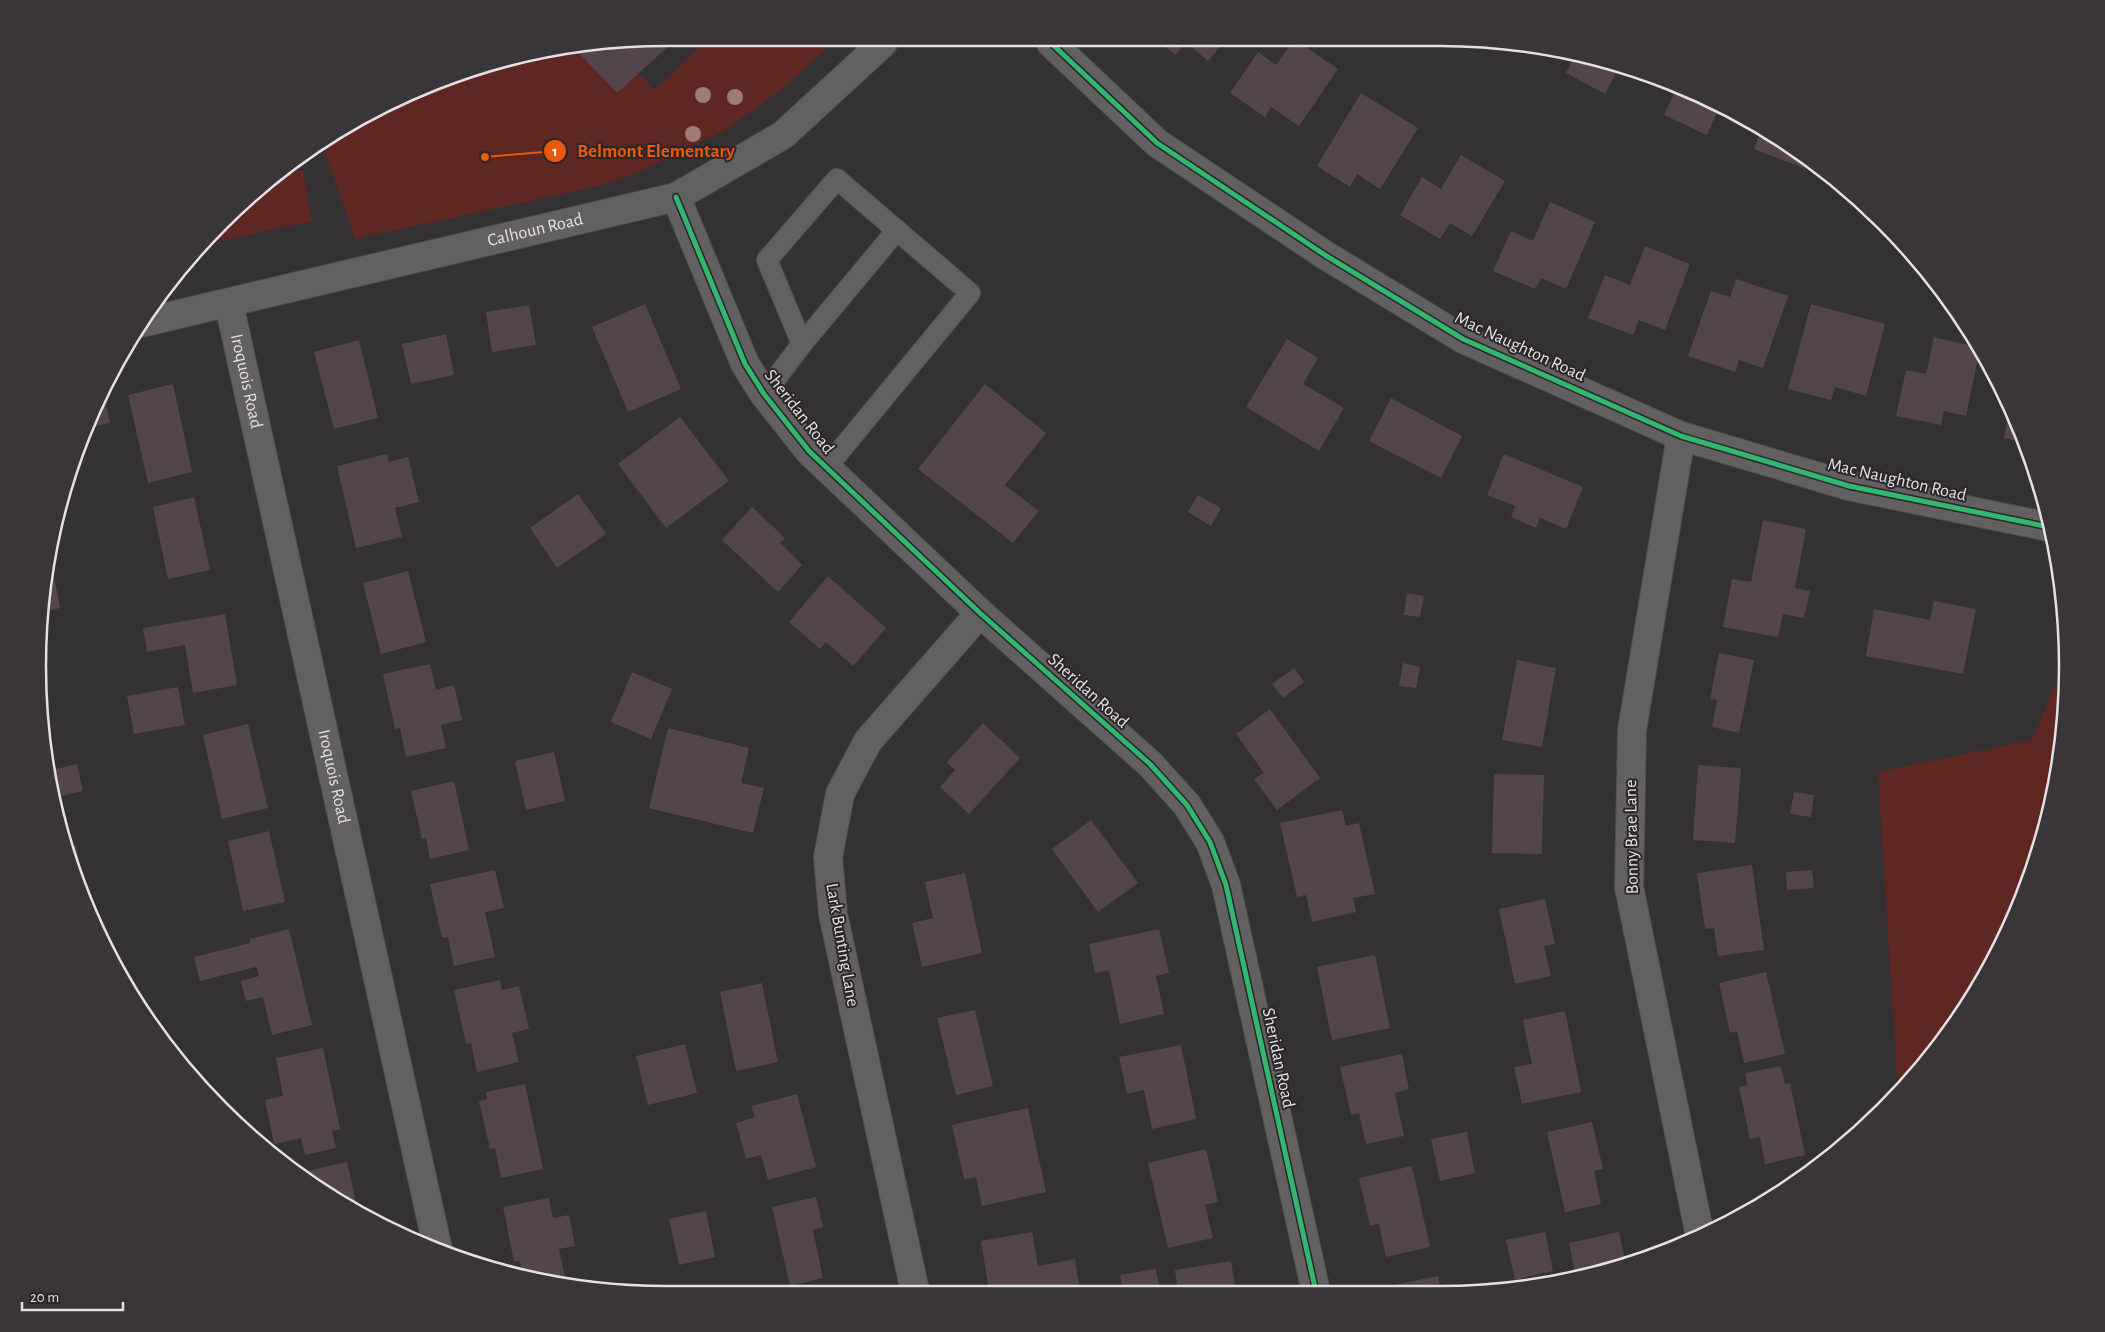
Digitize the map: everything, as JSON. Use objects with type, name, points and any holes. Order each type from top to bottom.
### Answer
[{"type":"street","name":"Calhoun Road","points":[[152,321],[229,304],[676,197],[783,135],[880,46]]},
{"type":"street","name":"Mac Naughton Road","points":[[1054,46],[1157,143],[1325,255],[1464,339],[1681,436],[1849,486],[2043,526]]},
{"type":"street","name":"Sheridan Road","points":[[676,197],[745,364],[764,394],[809,451],[980,613],[1150,764],[1187,805],[1210,842],[1226,885],[1315,1286]]},
{"type":"street","name":"Iroquois Road","points":[[229,304],[436,1242]]},
{"type":"street","name":"Bonny Brae Lane","points":[[1681,436],[1632,730],[1629,887],[1699,1229]]},
{"type":"street","name":"Lark Bunting Lane","points":[[914,1286],[833,914],[828,857],[840,794],[868,741],[980,613]]},
{"type":"lane","points":[[802,344],[767,260],[837,179],[970,293],[826,468]]},
{"type":"lane","points":[[764,394],[802,344],[898,230]]},
{"type":"shaded area","points":[[702,46],[829,46],[782,89],[724,131],[634,174],[599,186],[355,239],[324,150],[356,129],[429,93],[506,67],[545,58],[579,53],[617,93],[639,73],[654,90]]},
{"type":"shaded area","points":[[303,170],[312,221],[214,242],[257,200],[290,173]]},
{"type":"shaded area","points":[[2058,678],[2053,747],[2047,787],[2038,826],[2012,903],[1976,976],[1931,1043],[1899,1082],[1878,772],[2032,740]]},
{"type":"building","points":[[669,46],[617,93],[579,53]]},
{"type":"building","points":[[1164,46],[1183,46],[1175,55]]},
{"type":"building","points":[[1190,46],[1220,46],[1208,61]]},
{"type":"building","points":[[1290,46],[1304,46],[1338,69],[1299,126],[1271,107],[1265,117],[1230,93],[1258,52],[1276,65]]},
{"type":"building","points":[[1572,61],[1616,72],[1605,94],[1566,73]]},
{"type":"building","points":[[1675,92],[1717,112],[1707,135],[1664,115]]},
{"type":"building","points":[[1361,93],[1418,128],[1380,189],[1357,174],[1350,187],[1317,166]]},
{"type":"building","points":[[1759,135],[1812,171],[1754,149]]},
{"type":"building","points":[[1461,155],[1505,181],[1472,236],[1450,223],[1440,239],[1400,215],[1422,177],[1441,189]]},
{"type":"building","points":[[1550,202],[1595,222],[1566,289],[1541,278],[1535,289],[1493,271],[1511,231],[1533,241]]},
{"type":"building","points":[[1645,246],[1690,264],[1665,330],[1639,320],[1633,335],[1588,318],[1605,275],[1630,285]]},
{"type":"building","points":[[1736,279],[1788,296],[1763,368],[1739,360],[1735,372],[1688,356],[1711,291],[1730,297]]},
{"type":"building","points":[[645,304],[681,389],[628,412],[592,327]]},
{"type":"building","points":[[1811,304],[1885,324],[1866,396],[1835,387],[1831,400],[1788,389]]},
{"type":"building","points":[[529,305],[536,345],[492,352],[486,312]]},
{"type":"building","points":[[446,334],[454,375],[411,384],[402,344]]},
{"type":"building","points":[[1934,337],[1969,345],[1978,359],[1966,416],[1944,411],[1941,425],[1896,416],[1906,370],[1926,374]]},
{"type":"building","points":[[1287,339],[1318,358],[1303,384],[1344,408],[1319,451],[1246,407]]},
{"type":"building","points":[[359,340],[378,418],[334,429],[314,352]]},
{"type":"building","points":[[173,384],[192,472],[148,483],[128,395]]},
{"type":"building","points":[[985,384],[1046,433],[1005,485],[1039,511],[1013,543],[918,469]]},
{"type":"building","points":[[1391,398],[1462,436],[1441,478],[1369,441]]},
{"type":"building","points":[[105,402],[110,423],[94,426]]},
{"type":"building","points":[[680,417],[729,481],[666,528],[618,464]]},
{"type":"building","points":[[2007,419],[2016,440],[2004,438]]},
{"type":"building","points":[[387,454],[389,462],[408,457],[419,502],[395,508],[402,537],[356,548],[337,466]]},
{"type":"building","points":[[1504,454],[1583,487],[1566,529],[1540,518],[1536,528],[1511,517],[1515,506],[1487,495]]},
{"type":"building","points":[[578,494],[606,534],[557,568],[530,528]]},
{"type":"building","points":[[1198,495],[1221,508],[1211,526],[1188,512]]},
{"type":"building","points":[[194,497],[210,570],[168,579],[153,507]]},
{"type":"building","points":[[752,507],[785,538],[780,543],[802,565],[778,592],[722,540]]},
{"type":"building","points":[[1763,520],[1806,529],[1795,588],[1810,591],[1804,618],[1783,614],[1778,637],[1723,627],[1732,579],[1751,582]]},
{"type":"building","points":[[408,571],[426,642],[381,654],[363,583]]},
{"type":"building","points":[[53,576],[60,608],[49,610],[52,585]]},
{"type":"building","points":[[828,576],[886,628],[853,666],[826,642],[820,649],[789,622]]},
{"type":"building","points":[[1407,593],[1424,596],[1420,617],[1404,615]]},
{"type":"building","points":[[1934,601],[1976,609],[1963,674],[1866,656],[1874,609],[1930,620]]},
{"type":"building","points":[[225,614],[237,685],[193,693],[185,645],[147,652],[143,628]]},
{"type":"building","points":[[1719,653],[1754,660],[1739,733],[1712,727],[1717,700],[1710,699]]},
{"type":"building","points":[[1517,660],[1556,668],[1542,747],[1502,740]]},
{"type":"building","points":[[1403,663],[1420,667],[1416,688],[1399,686]]},
{"type":"building","points":[[430,664],[436,690],[454,685],[462,720],[441,725],[446,748],[406,757],[400,728],[395,729],[383,674]]},
{"type":"building","points":[[1294,668],[1304,682],[1283,698],[1272,684]]},
{"type":"building","points":[[632,672],[672,689],[651,739],[611,722]]},
{"type":"building","points":[[178,687],[185,725],[134,734],[127,696]]},
{"type":"building","points":[[1270,709],[1320,778],[1277,810],[1254,779],[1264,773],[1236,734]]},
{"type":"building","points":[[983,723],[1020,758],[969,814],[940,787],[955,770],[947,762]]},
{"type":"building","points":[[248,724],[268,808],[222,819],[203,735]]},
{"type":"building","points":[[668,728],[749,748],[741,783],[764,788],[753,833],[649,808]]},
{"type":"building","points":[[554,752],[565,801],[526,810],[515,761]]},
{"type":"building","points":[[54,759],[56,769],[77,764],[83,791],[61,796],[70,835],[58,787]]},
{"type":"building","points":[[1698,765],[1741,768],[1735,843],[1693,840]]},
{"type":"building","points":[[1494,774],[1544,775],[1542,854],[1492,853]]},
{"type":"building","points":[[454,781],[469,850],[430,859],[426,838],[422,839],[411,791]]},
{"type":"building","points":[[1794,792],[1814,795],[1811,817],[1790,814]]},
{"type":"building","points":[[1342,810],[1346,826],[1359,823],[1375,894],[1353,898],[1356,912],[1312,922],[1306,895],[1297,897],[1280,823]]},
{"type":"building","points":[[1091,820],[1138,883],[1098,912],[1052,849]]},
{"type":"building","points":[[269,831],[285,902],[243,911],[228,841]]},
{"type":"building","points":[[76,845],[82,872],[79,865],[73,846]]},
{"type":"building","points":[[1752,865],[1764,950],[1718,956],[1714,928],[1705,929],[1697,873]]},
{"type":"building","points":[[495,870],[504,908],[485,912],[495,957],[454,966],[448,937],[442,938],[430,884]]},
{"type":"building","points":[[1812,870],[1814,888],[1787,890],[1786,872]]},
{"type":"building","points":[[965,873],[982,953],[922,967],[912,923],[933,918],[925,882]]},
{"type":"building","points":[[1545,899],[1555,944],[1544,946],[1551,976],[1515,984],[1499,909]]},
{"type":"building","points":[[289,929],[312,1025],[272,1035],[263,997],[246,1001],[241,981],[259,976],[256,967],[200,981],[194,957],[250,943],[250,939]]},
{"type":"building","points":[[1159,929],[1169,973],[1156,976],[1164,1014],[1120,1024],[1109,970],[1095,973],[1089,944]]},
{"type":"building","points":[[1375,955],[1390,1028],[1332,1040],[1317,967]]},
{"type":"building","points":[[1766,972],[1785,1054],[1744,1063],[1737,1031],[1730,1033],[1719,983]]},
{"type":"building","points":[[500,980],[502,990],[519,986],[529,1029],[512,1033],[519,1062],[477,1072],[471,1043],[466,1044],[454,990]]},
{"type":"building","points":[[762,983],[778,1062],[736,1071],[720,992]]},
{"type":"building","points":[[975,1010],[993,1086],[956,1095],[937,1018]]},
{"type":"building","points":[[1565,1011],[1581,1092],[1522,1104],[1514,1067],[1532,1064],[1523,1020]]},
{"type":"building","points":[[685,1044],[697,1093],[648,1105],[636,1056]]},
{"type":"building","points":[[1181,1045],[1196,1119],[1152,1129],[1144,1090],[1127,1094],[1119,1057]]},
{"type":"building","points":[[323,1048],[340,1129],[332,1131],[336,1148],[305,1155],[301,1138],[274,1144],[265,1100],[283,1096],[276,1058]]},
{"type":"building","points":[[1402,1054],[1409,1089],[1395,1093],[1404,1136],[1366,1144],[1359,1113],[1351,1115],[1340,1067]]},
{"type":"building","points":[[1781,1066],[1785,1084],[1790,1083],[1805,1155],[1765,1164],[1760,1137],[1750,1139],[1739,1087],[1747,1085],[1745,1073]]},
{"type":"building","points":[[525,1084],[543,1169],[501,1178],[495,1148],[490,1149],[479,1101],[487,1099],[486,1092]]},
{"type":"building","points":[[797,1094],[816,1167],[768,1180],[761,1155],[746,1159],[736,1123],[755,1117],[751,1106]]},
{"type":"building","points":[[1028,1108],[1046,1192],[982,1206],[976,1177],[964,1179],[952,1125]]},
{"type":"building","points":[[1592,1122],[1603,1169],[1594,1171],[1601,1204],[1565,1212],[1547,1132]]},
{"type":"building","points":[[1467,1132],[1475,1173],[1440,1181],[1431,1139]]},
{"type":"building","points":[[1206,1149],[1218,1202],[1205,1205],[1213,1238],[1168,1248],[1148,1163]]},
{"type":"building","points":[[347,1162],[356,1203],[322,1181],[307,1171]]},
{"type":"building","points":[[1412,1166],[1430,1247],[1386,1257],[1379,1224],[1370,1226],[1359,1178]]},
{"type":"building","points":[[816,1197],[823,1227],[813,1230],[823,1278],[790,1286],[772,1207]]},
{"type":"building","points":[[549,1198],[553,1218],[569,1215],[575,1246],[559,1249],[565,1277],[521,1269],[520,1261],[514,1262],[503,1207]]},
{"type":"building","points":[[706,1211],[715,1257],[679,1265],[669,1219]]},
{"type":"building","points":[[1032,1232],[1038,1266],[1075,1259],[1079,1286],[988,1286],[981,1241]]},
{"type":"building","points":[[1545,1232],[1553,1271],[1515,1280],[1506,1240]]},
{"type":"building","points":[[1619,1232],[1625,1257],[1575,1271],[1569,1243]]},
{"type":"building","points":[[1231,1261],[1235,1286],[1177,1286],[1175,1270]]},
{"type":"building","points":[[1156,1269],[1159,1286],[1122,1286],[1120,1275]]},
{"type":"building","points":[[1438,1276],[1440,1286],[1439,1286],[1390,1286]]},
{"type":"cycle path","points":[[1054,46],[1157,143],[1325,255],[1463,339],[1681,436],[1849,486],[2043,526]]},
{"type":"cycle path","points":[[676,197],[745,364],[764,394],[809,451],[980,613],[1150,764],[1187,805],[1210,842],[1226,885],[1315,1286]]},
{"type":"place","name":"Belmont Elementary","points":[[485,157]]}]
